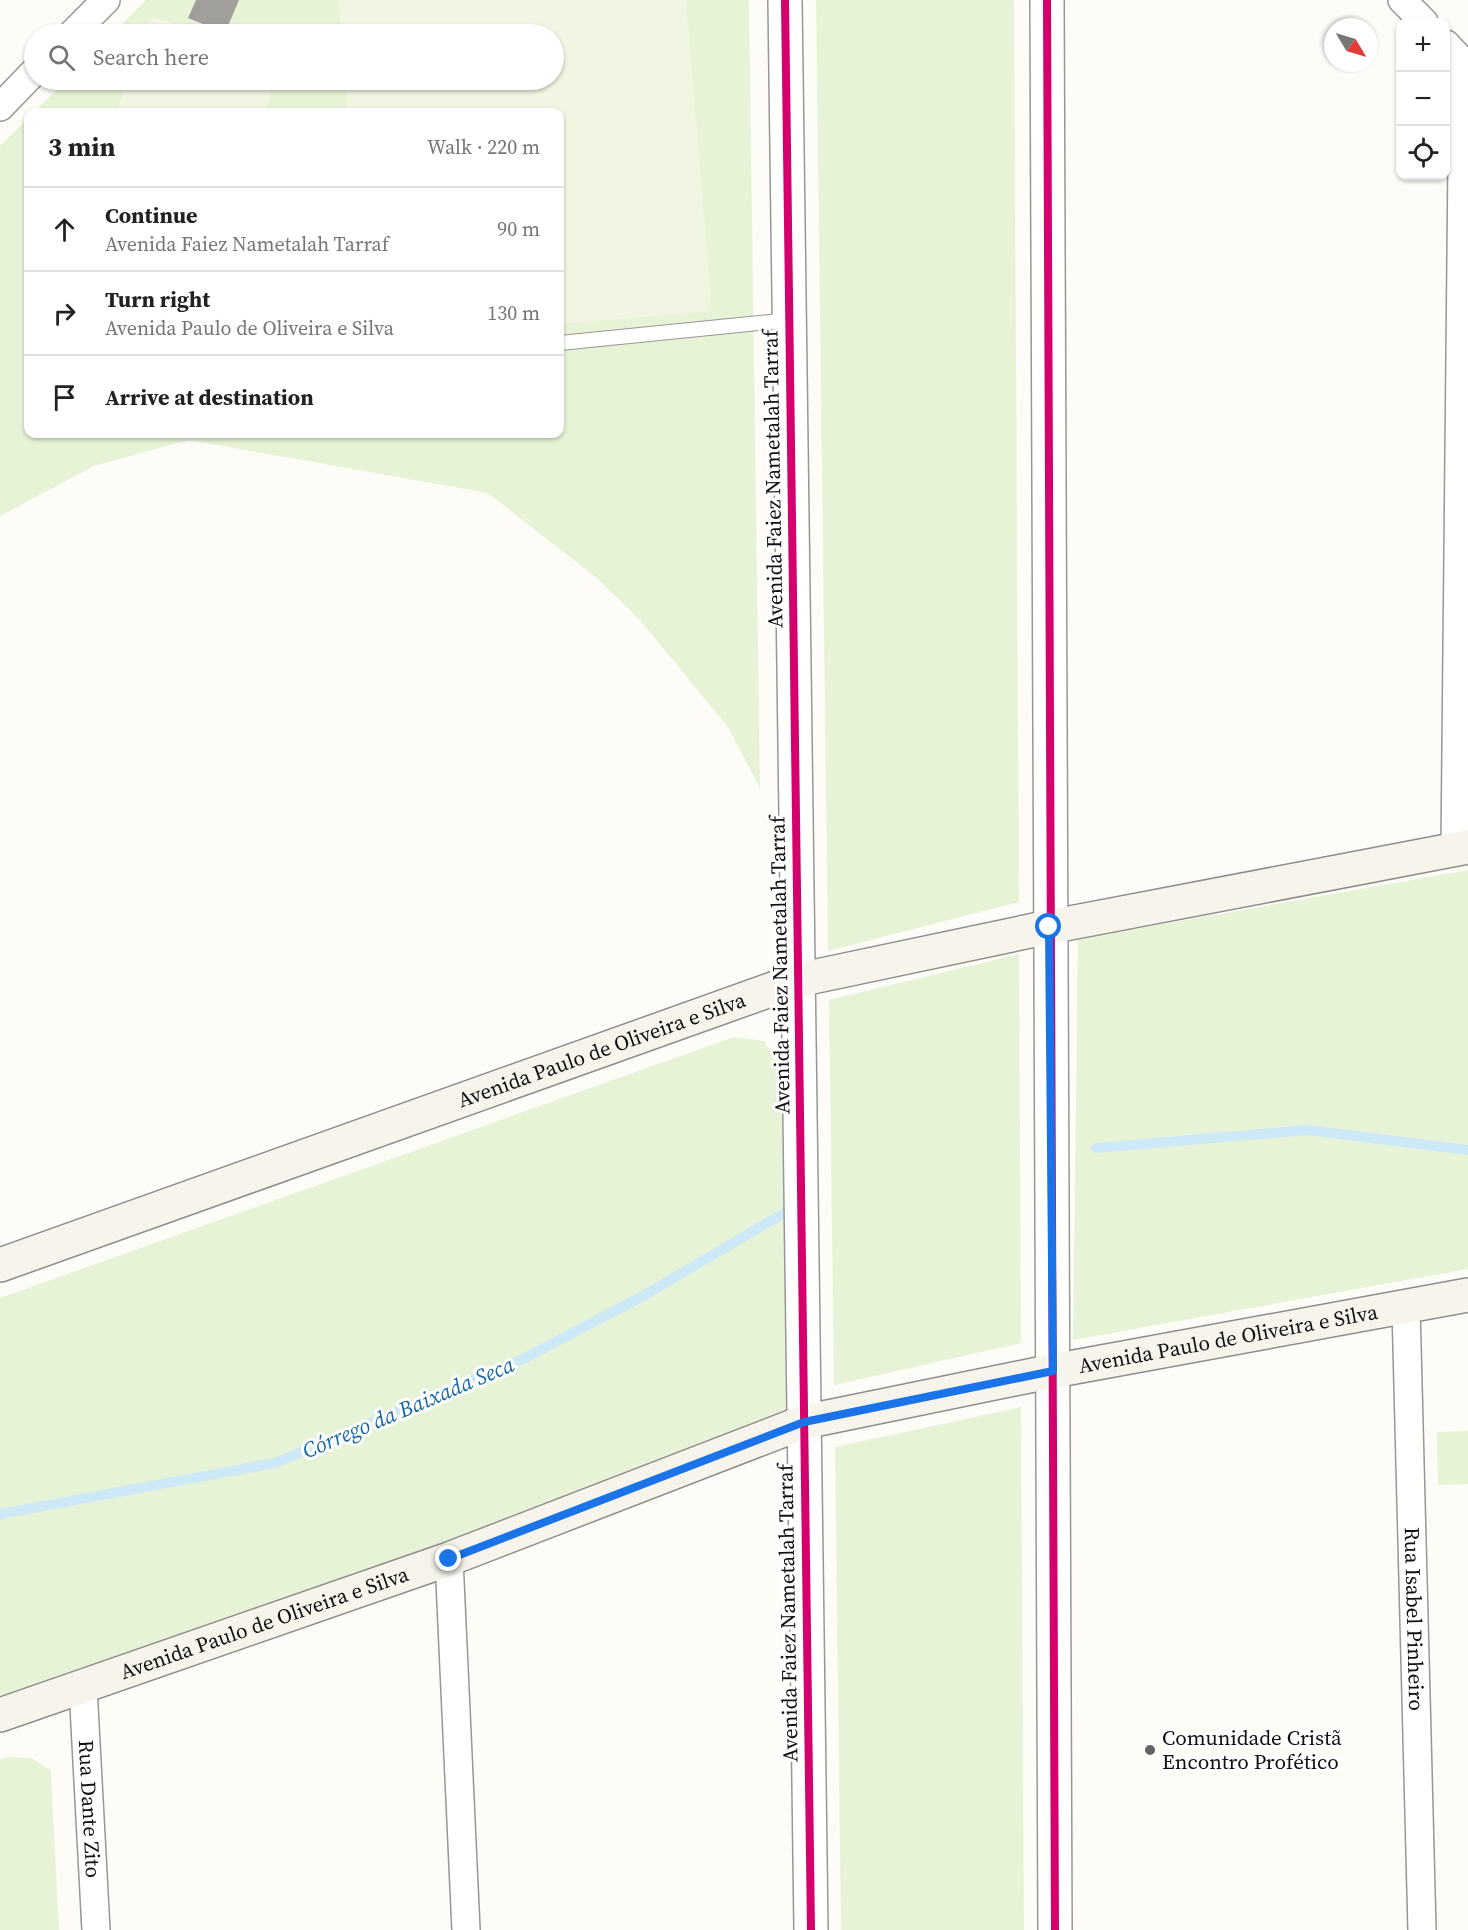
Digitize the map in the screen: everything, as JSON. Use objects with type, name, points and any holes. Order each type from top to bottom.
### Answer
[{"type":"main road","name":"Avenida Paulo de Oliveira e Silva","points":[[0,1265],[798,980],[1049,927],[1462,848]]},
{"type":"main road","name":"Avenida Paulo de Oliveira e Silva","points":[[0,1715],[449,1559],[804,1422],[1053,1371],[1468,1295]]},
{"type":"street","points":[[82,24],[106,0]]},
{"type":"street","name":"Avenida Faiez Nametalah Tarraf","points":[[785,0],[811,1930]]},
{"type":"street","points":[[1047,0],[1049,927],[1055,1930]]},
{"type":"street","points":[[1402,0],[1420,18]]},
{"type":"street","points":[[1459,54],[1462,848]]},
{"type":"street","points":[[0,106],[24,82]]},
{"type":"street","name":"Rua Isabel Pinheiro","points":[[1406,1307],[1422,1930]]},
{"type":"street","points":[[449,1559],[466,1930]]},
{"type":"street","name":"Rua Dante Zito","points":[[82,1687],[96,1930]]},
{"type":"lane","points":[[564,343],[789,320]]},
{"type":"green space","points":[[146,0],[749,0],[760,788],[728,727],[640,620],[598,579],[488,493],[189,440],[94,466],[0,516],[0,146],[24,122],[24,438],[564,438],[564,108],[38,108],[57,90],[564,90],[564,24],[122,24]]},
{"type":"green space","points":[[338,0],[686,0],[712,311],[564,324],[564,108],[347,108],[346,90],[564,90],[564,24],[340,24]]},
{"type":"green space","points":[[816,0],[1014,0],[1019,902],[828,951]]},
{"type":"green space","points":[[151,16],[174,24],[148,24]]},
{"type":"green space","points":[[124,90],[272,90],[266,108],[117,108]]},
{"type":"green space","points":[[1468,870],[1468,1269],[1073,1340],[1078,939]]},
{"type":"green space","points":[[1019,954],[1021,1343],[834,1385],[829,1000]]},
{"type":"green space","points":[[734,1037],[764,1041],[788,1083],[791,1414],[446,1548],[0,1700],[0,1298]]},
{"type":"green space","points":[[1021,1407],[1024,1930],[841,1930],[835,1447]]},
{"type":"green space","points":[[1468,1431],[1468,1484],[1438,1485],[1437,1432]]},
{"type":"green space","points":[[7,1757],[32,1758],[51,1771],[59,1930],[0,1930],[0,1760]]},
{"type":"building","points":[[196,0],[239,0],[229,24],[203,24],[188,18]]},
{"type":"waterway","name":"Córrego da Baixada Seca","points":[[1096,1148],[1308,1130],[1468,1150]]},
{"type":"waterway","name":"Córrego da Baixada Seca","points":[[0,1514],[275,1463],[525,1358],[643,1296],[784,1213]]},
{"type":"cycle path","points":[[785,0],[811,1930]]},
{"type":"cycle path","points":[[1047,0],[1055,1930]]},
{"type":"place","name":"Comunidade Cristã Encontro Profético","points":[[1150,1750]]},
{"type":"route","points":[[449,1559],[804,1422],[1053,1371],[1049,927]]}]
